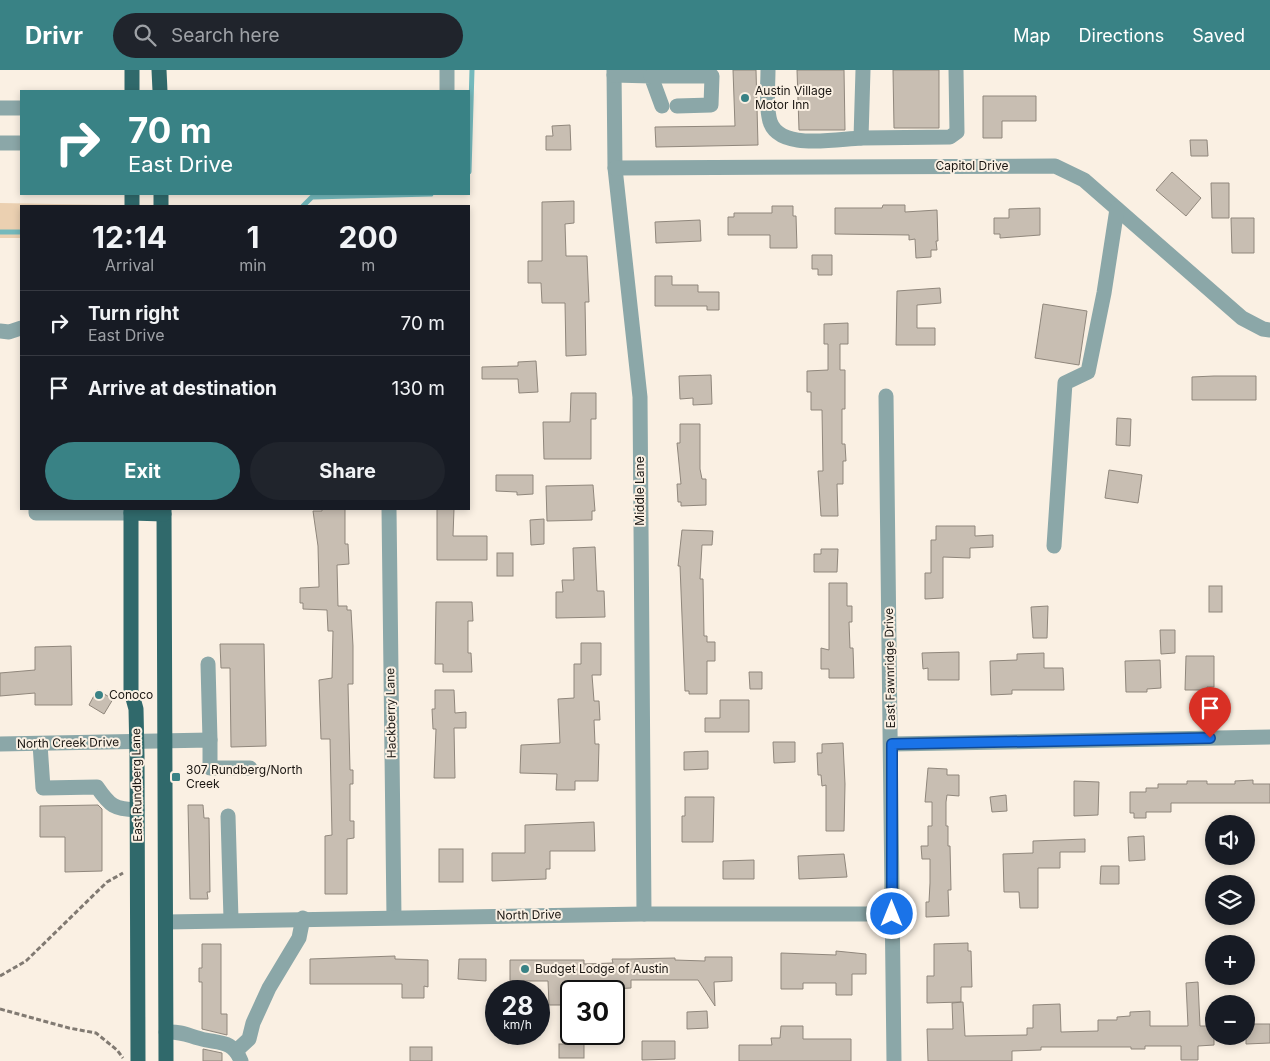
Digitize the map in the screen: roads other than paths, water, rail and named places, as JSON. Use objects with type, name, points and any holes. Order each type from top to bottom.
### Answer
[{"type":"main road","points":[[132,70],[132,90]]},
{"type":"main road","points":[[159,70],[160,90]]},
{"type":"main road","points":[[131,511],[164,511],[166,1061]]},
{"type":"main road","name":"East Rundberg Lane","points":[[131,511],[131,691],[136,709],[138,1061]]},
{"type":"street","points":[[447,70],[447,90]]},
{"type":"street","points":[[768,70],[769,118],[778,135],[794,141],[950,137],[957,132],[956,70]]},
{"type":"street","points":[[861,138],[863,70]]},
{"type":"street","points":[[614,72],[651,76],[712,76],[711,105],[677,106]]},
{"type":"street","name":"Middle Lane","points":[[614,72],[615,168],[640,398],[644,914]]},
{"type":"street","points":[[651,76],[662,106]]},
{"type":"street","points":[[0,108],[20,108]]},
{"type":"street","points":[[0,143],[20,142]]},
{"type":"street","name":"Capitol Drive","points":[[615,168],[1055,166],[1084,180],[1242,318],[1264,330],[1270,330]]},
{"type":"street","points":[[1054,546],[1065,383],[1088,372],[1104,293],[1117,209]]},
{"type":"street","points":[[0,331],[10,332],[20,328]]},
{"type":"street","name":"East Fawnridge Drive","points":[[886,396],[892,744],[894,1061]]},
{"type":"street","points":[[36,510],[36,513],[131,511]]},
{"type":"street","name":"Hackberry Lane","points":[[389,510],[394,917]]},
{"type":"street","points":[[208,664],[210,768],[250,768]]},
{"type":"street","points":[[892,744],[1270,737]]},
{"type":"street","name":"North Creek Drive","points":[[0,744],[210,740]]},
{"type":"street","points":[[40,744],[43,788],[97,786],[107,800],[117,808],[137,810]]},
{"type":"street","points":[[228,816],[231,920]]},
{"type":"street","name":"North Drive","points":[[166,922],[303,918],[644,914],[892,914]]},
{"type":"street","points":[[166,1032],[181,1032],[206,1040],[222,1042],[238,1056],[249,1039],[253,1023],[269,988],[299,938],[303,918]]},
{"type":"waterway","points":[[470,138],[472,70]]},
{"type":"waterway","points":[[304,205],[312,197],[391,195]]},
{"type":"waterway","points":[[0,232],[20,232]]},
{"type":"place","name":"Austin Village Motor Inn","points":[[745,98]]},
{"type":"place","name":"Conoco","points":[[99,695]]},
{"type":"place","name":"307 Rundberg/North Creek","points":[[176,777]]},
{"type":"place","name":"Budget Lodge of Austin","points":[[525,969]]}]
